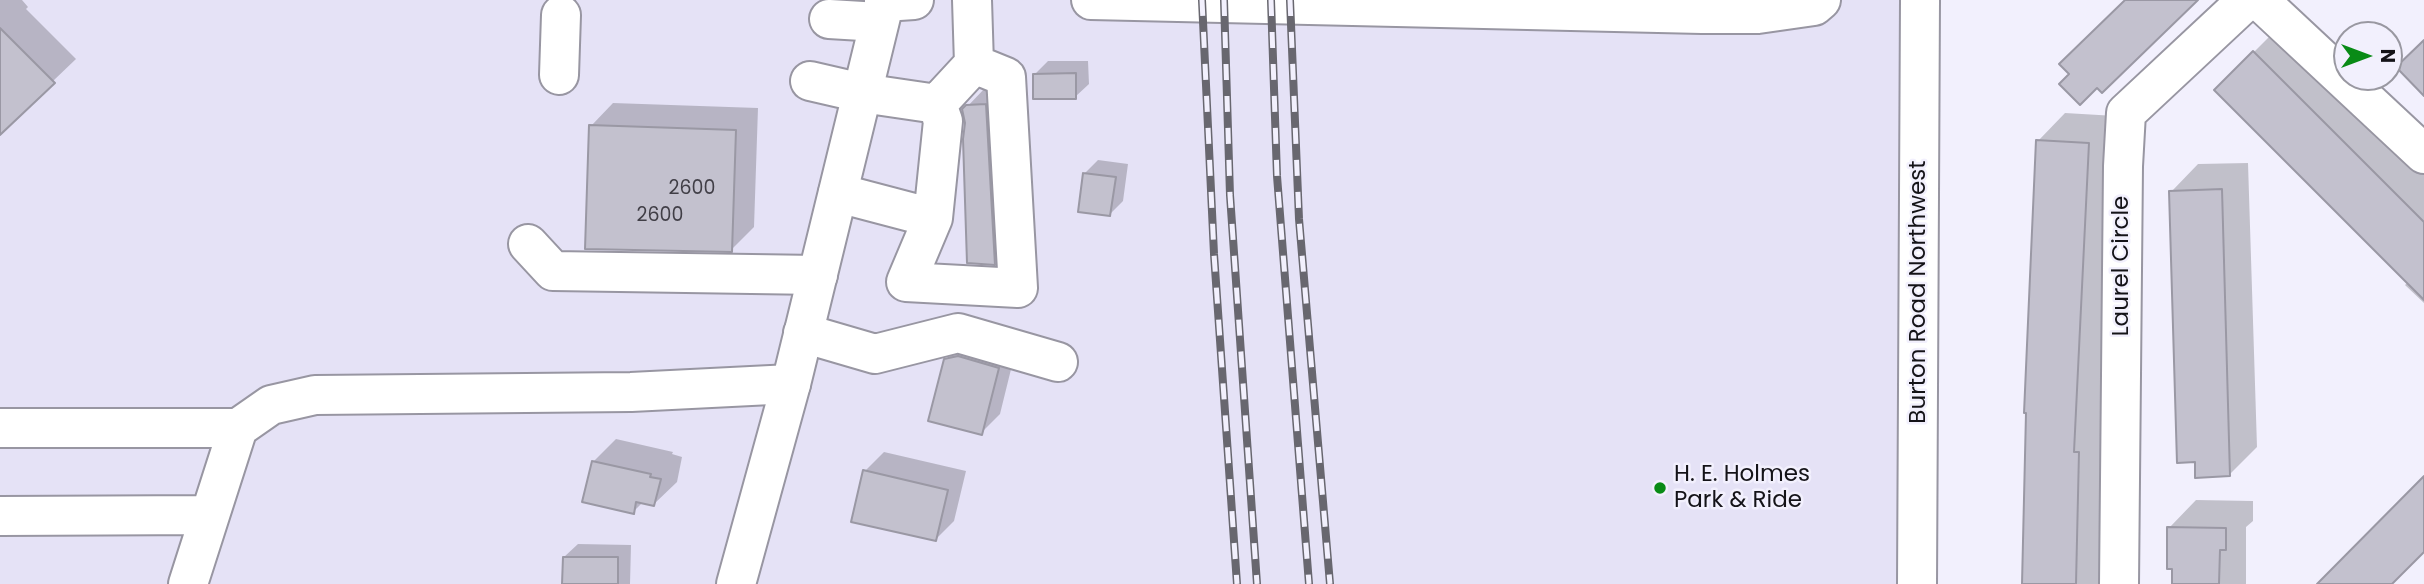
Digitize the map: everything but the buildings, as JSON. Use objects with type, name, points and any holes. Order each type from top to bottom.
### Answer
[{"type":"street","points":[[937,104],[974,64],[972,0]]},
{"type":"street","points":[[1091,0],[1578,5],[1758,14],[1814,6],[1821,0]]},
{"type":"street","name":"Burton Road Northwest","points":[[1917,584],[1920,0]]},
{"type":"street","name":"Laurel Circle","points":[[2119,584],[2123,166],[2126,113],[2247,0]]},
{"type":"street","points":[[2259,0],[2424,154]]},
{"type":"street","points":[[829,19],[891,6]]},
{"type":"street","points":[[736,584],[791,384],[862,93],[891,6]]},
{"type":"street","points":[[559,75],[561,15]]},
{"type":"street","points":[[937,104],[943,121],[933,218],[906,282],[1018,288],[1006,77],[974,64]]},
{"type":"street","points":[[810,81],[862,93],[937,104]]},
{"type":"street","points":[[838,192],[933,218]]},
{"type":"street","points":[[528,244],[553,271],[817,275]]},
{"type":"street","points":[[803,334],[875,354],[958,334],[1058,362]]},
{"type":"street","points":[[0,428],[238,428],[271,405],[315,395],[631,392],[791,384]]},
{"type":"street","points":[[187,584],[238,428]]},
{"type":"street","points":[[0,516],[210,515]]},
{"type":"shaded area","points":[[0,0],[1922,0],[1923,584],[0,584]]},
{"type":"railway","points":[[1202,0],[1214,254],[1237,584]]},
{"type":"railway","points":[[1224,0],[1230,195],[1257,584]]},
{"type":"railway","points":[[1271,0],[1277,176],[1309,584]]},
{"type":"railway","points":[[1290,0],[1299,219],[1330,584]]},
{"type":"place","name":"H. E. Holmes Park & Ride","points":[[1660,488]]}]
